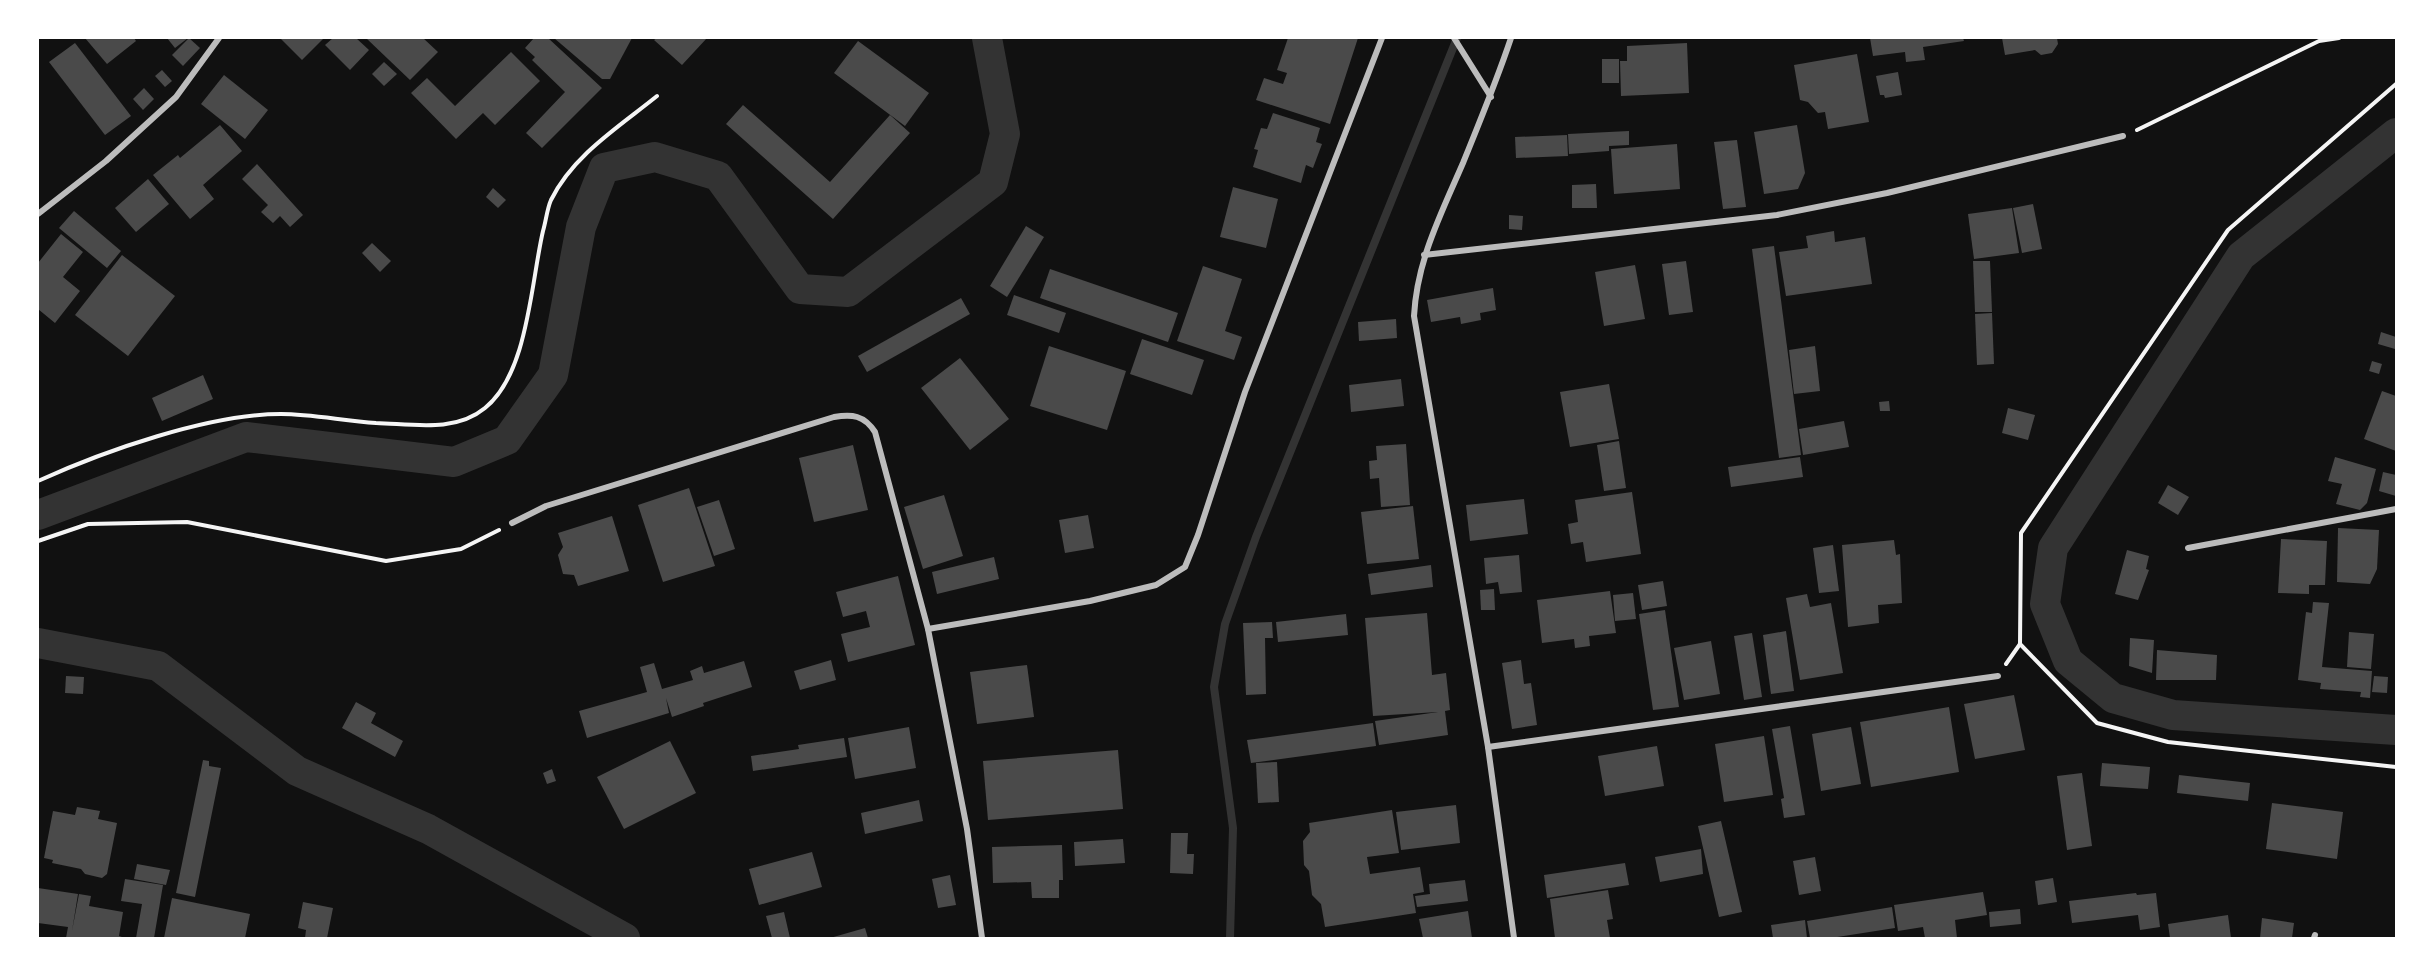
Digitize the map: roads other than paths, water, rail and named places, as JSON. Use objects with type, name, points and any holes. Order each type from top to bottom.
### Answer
[{"type":"street","points":[[38,214],[106,161],[176,97],[219,38]]},
{"type":"street","points":[[928,629],[1101,599],[1155,585],[1185,567],[1198,535],[1245,392],[1382,38]]},
{"type":"street","points":[[1454,38],[1491,97]]},
{"type":"street","points":[[1511,38],[1491,97],[1424,255],[1416,285],[1414,316],[1488,747],[1514,939]]},
{"type":"street","points":[[1424,255],[1776,215],[1887,194],[2123,136]]},
{"type":"street","points":[[512,523],[546,506],[676,464],[834,417],[849,415],[861,417],[875,432],[928,629],[967,829],[982,939]]},
{"type":"street","points":[[2188,548],[2397,509]]},
{"type":"street","points":[[1488,747],[1998,676]]},
{"type":"waterway","points":[[38,515],[246,437],[454,462],[507,440],[553,375],[581,227],[604,168],[655,157],[718,176],[800,289],[848,292],[993,182],[1005,134],[987,38]]},
{"type":"waterway","points":[[1230,938],[1233,828],[1214,687],[1225,624],[1256,537],[1457,38]]},
{"type":"waterway","points":[[2396,133],[2241,256],[2053,548],[2045,604],[2068,661],[2113,698],[2173,715],[2396,730]]},
{"type":"waterway","points":[[38,643],[158,666],[297,771],[428,829],[625,938]]}]
